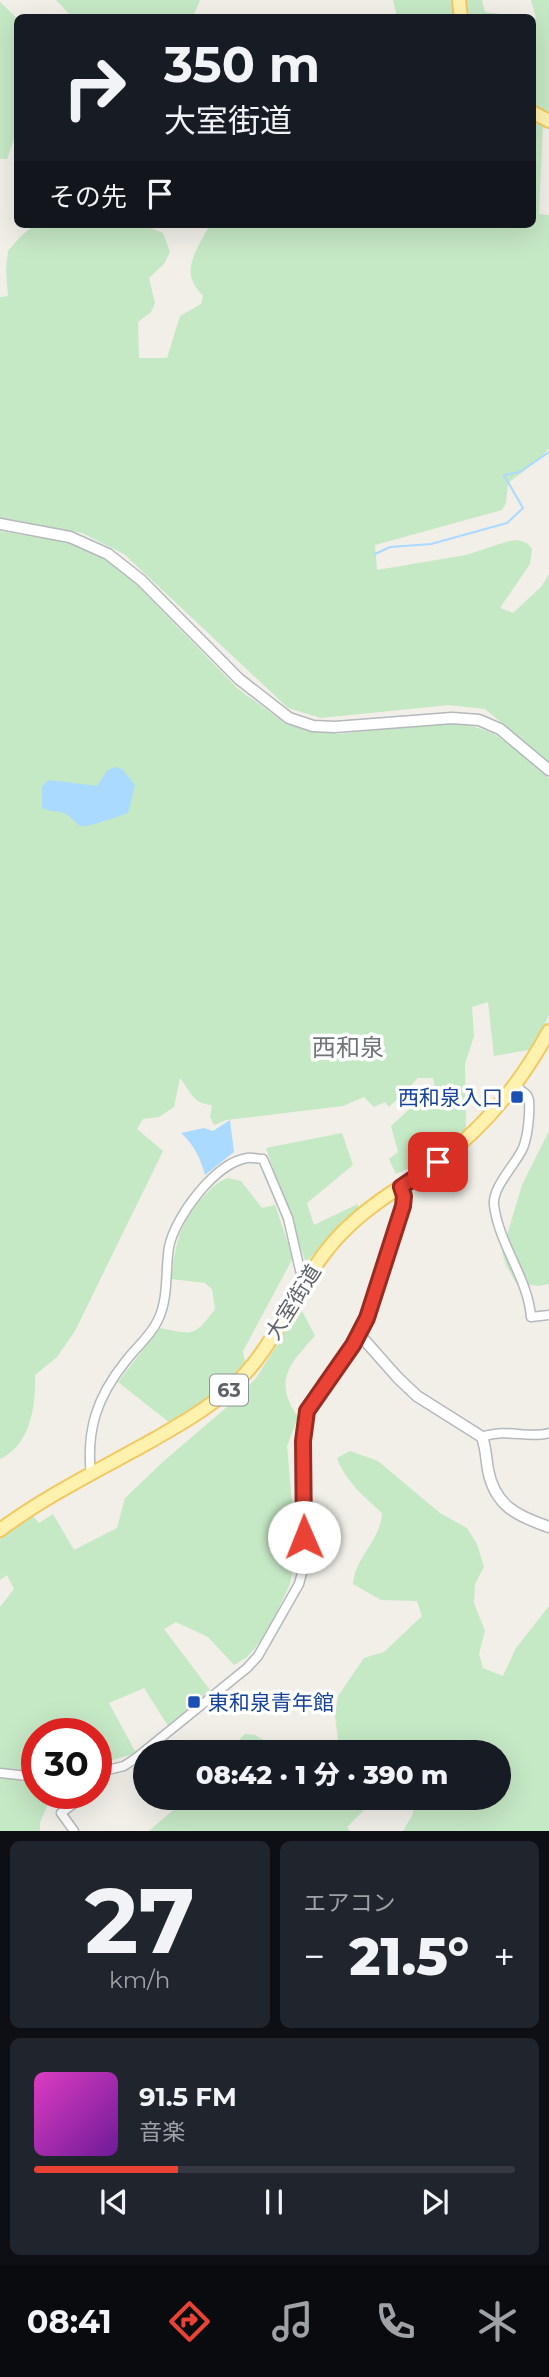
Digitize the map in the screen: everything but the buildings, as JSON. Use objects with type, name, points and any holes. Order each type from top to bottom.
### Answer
[{"type":"main road","name":"大室街道","points":[[0,1530],[198,1413],[230,1389],[268,1344],[324,1252],[350,1224],[467,1139],[516,1086],[549,1031]]},
{"type":"street","points":[[0,524],[70,537],[108,554],[141,580],[239,679],[289,718],[313,726],[335,727],[452,718],[479,720],[500,729],[549,770]]},
{"type":"street","points":[[516,1086],[529,1100],[525,1141],[496,1194],[494,1206],[511,1260],[526,1288],[531,1317],[549,1315]]},
{"type":"street","points":[[91,1475],[89,1455],[93,1417],[125,1361],[151,1333],[159,1318],[168,1279],[169,1250],[176,1226],[198,1194],[227,1167],[249,1157],[263,1159],[288,1218],[303,1283]]},
{"type":"street","points":[[112,1769],[124,1766],[136,1758],[247,1668],[267,1644],[299,1584],[303,1569],[303,1441],[307,1411],[367,1318],[401,1215],[404,1196],[401,1187]]},
{"type":"street","points":[[359,1334],[417,1396],[482,1437],[506,1432],[543,1435],[549,1433]]},
{"type":"street","points":[[482,1437],[495,1492],[511,1510],[523,1518],[549,1527]]},
{"type":"street","points":[[0,1773],[21,1775]]},
{"type":"street","points":[[66,1809],[61,1813],[74,1831]]},
{"type":"green space","points":[[56,0],[200,0],[194,14],[69,14]]},
{"type":"green space","points":[[393,0],[454,0],[456,14],[396,14]]},
{"type":"green space","points":[[467,0],[482,0],[485,12],[502,14],[469,14]]},
{"type":"green space","points":[[531,0],[549,0],[549,114],[536,106],[535,14]]},
{"type":"green space","points":[[0,2],[14,15],[14,139],[7,159],[0,159]]},
{"type":"green space","points":[[536,121],[543,124],[539,214],[549,215],[549,448],[542,457],[508,483],[506,503],[502,510],[375,545],[377,570],[466,555],[509,541],[527,543],[532,549],[530,564],[500,608],[513,613],[541,587],[549,574],[549,762],[485,709],[449,705],[321,718],[288,708],[124,554],[82,533],[0,519],[0,297],[8,296],[8,251],[30,228],[151,228],[163,233],[170,252],[164,264],[149,278],[155,303],[151,312],[138,322],[139,358],[167,358],[180,316],[201,304],[203,296],[191,275],[196,252],[208,228],[536,228]]},
{"type":"green space","points":[[0,531],[70,543],[108,561],[127,575],[237,688],[286,724],[338,734],[448,723],[469,725],[493,733],[549,778],[549,1015],[534,1049],[494,1056],[488,1002],[472,1007],[474,1036],[465,1064],[466,1131],[443,1151],[396,1174],[389,1159],[398,1152],[391,1126],[435,1086],[433,1078],[418,1078],[389,1107],[385,1102],[374,1107],[364,1097],[343,1106],[226,1120],[214,1125],[210,1117],[212,1105],[196,1099],[180,1078],[174,1107],[159,1117],[143,1119],[137,1129],[163,1151],[75,1331],[57,1357],[35,1375],[33,1411],[25,1434],[10,1453],[0,1459]]},
{"type":"green space","points":[[549,1131],[549,1284],[539,1286],[516,1283],[502,1252],[522,1185]]},
{"type":"green space","points":[[342,1133],[353,1165],[307,1203],[314,1225],[358,1204],[358,1211],[329,1236],[306,1263],[266,1148]]},
{"type":"green space","points":[[228,1178],[241,1181],[262,1208],[275,1205],[293,1258],[243,1351],[245,1362],[217,1392],[170,1423],[118,1382],[160,1328],[192,1332],[202,1325],[215,1309],[212,1289],[205,1283],[171,1279],[177,1245],[188,1218],[211,1189]]},
{"type":"green space","points":[[300,1307],[315,1336],[292,1364],[286,1383],[286,1393],[298,1417],[287,1446],[296,1549],[290,1584],[270,1627],[247,1657],[234,1665],[208,1637],[176,1622],[164,1629],[210,1690],[168,1726],[144,1688],[109,1703],[133,1747],[133,1754],[112,1760],[112,1718],[21,1718],[21,1809],[46,1809],[40,1822],[40,1831],[0,1831],[0,1607],[14,1589],[7,1575],[0,1580],[0,1538],[33,1516],[39,1523],[53,1514],[74,1550],[117,1528],[125,1498],[234,1401],[257,1377]]},
{"type":"green space","points":[[350,1451],[378,1461],[440,1513],[467,1528],[477,1544],[484,1567],[475,1584],[474,1603],[485,1631],[479,1654],[483,1668],[503,1676],[516,1648],[549,1606],[549,1831],[403,1831],[413,1810],[511,1810],[511,1740],[338,1740],[335,1716],[338,1696],[364,1658],[384,1652],[422,1616],[417,1601],[381,1600],[353,1584],[358,1565],[381,1523],[382,1513],[356,1488],[337,1458]]},
{"type":"green space","points":[[245,1734],[264,1740],[239,1740]]},
{"type":"green space","points":[[173,1810],[364,1810],[347,1827],[350,1831],[149,1831]]},
{"type":"water","points":[[114,767],[122,769],[135,785],[128,813],[81,826],[66,814],[42,808],[42,786],[49,780],[97,786],[107,771]]},
{"type":"water","points":[[230,1120],[234,1152],[205,1175],[196,1152],[181,1133],[204,1128],[213,1131]]},
{"type":"waterway","points":[[375,554],[390,547],[431,544],[507,523],[523,508],[504,475],[520,472],[549,452]]},
{"type":"place","name":"西和泉入口","points":[[517,1097]]},
{"type":"place","name":"東和泉青年館","points":[[194,1702]]},
{"type":"district","name":"西和泉","points":[[348,1047]]},
{"type":"route","points":[[304,1537],[303,1441],[307,1411],[353,1345],[367,1318],[396,1234],[403,1206],[401,1187],[438,1162]]}]
